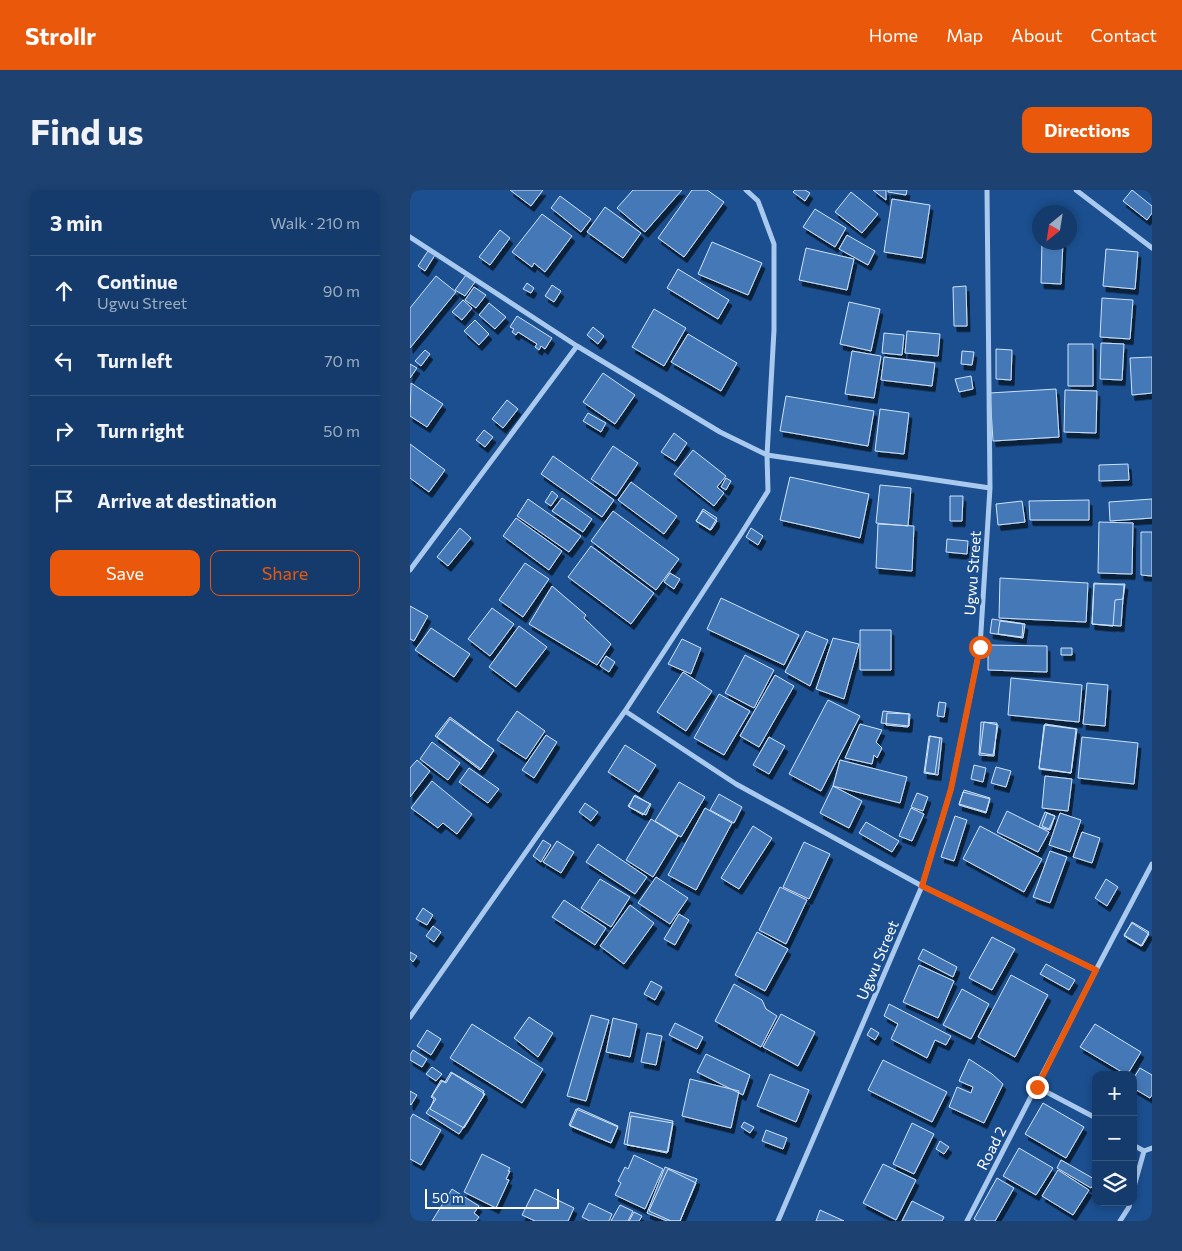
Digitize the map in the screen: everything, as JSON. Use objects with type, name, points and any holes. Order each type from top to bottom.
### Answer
[{"type":"street","points":[[410,1017],[625,711],[768,491],[766,455],[774,330],[774,244],[758,201],[746,190]]},
{"type":"street","name":"Ugwu Street","points":[[778,1221],[922,886],[951,789],[980,647],[990,488],[987,190]]},
{"type":"street","points":[[1076,190],[1152,248]]},
{"type":"street","points":[[410,236],[577,346],[720,432],[766,455],[990,488]]},
{"type":"street","points":[[410,570],[577,346]]},
{"type":"street","points":[[625,711],[736,784],[922,886],[1096,970]]},
{"type":"street","name":"Road 2","points":[[967,1221],[1152,864]]},
{"type":"street","points":[[1037,1087],[1092,1116]]},
{"type":"street","points":[[1137,1147],[1144,1151],[1152,1148]]},
{"type":"street","points":[[1137,1176],[1144,1151]]},
{"type":"street","points":[[1120,1221],[1129,1206]]},
{"type":"building","points":[[510,190],[543,190],[531,206]]},
{"type":"building","points":[[633,190],[682,190],[645,232],[617,208]]},
{"type":"building","points":[[692,190],[707,190],[724,202],[684,257],[658,238]]},
{"type":"building","points":[[795,190],[805,190],[810,193],[805,201],[793,192]]},
{"type":"building","points":[[873,190],[886,190],[886,200]]},
{"type":"building","points":[[888,190],[907,190],[906,195],[888,192]]},
{"type":"building","points":[[1132,190],[1152,206],[1152,213],[1147,220],[1123,201]]},
{"type":"building","points":[[851,192],[878,214],[862,233],[835,212]]},
{"type":"building","points":[[560,196],[591,219],[581,232],[551,208]]},
{"type":"building","points":[[892,199],[930,205],[922,258],[884,252]]},
{"type":"building","points":[[605,207],[641,233],[623,258],[587,232]]},
{"type":"building","points":[[815,209],[846,228],[835,247],[803,227]]},
{"type":"building","points":[[542,214],[572,236],[545,272],[534,263],[532,267],[512,252]]},
{"type":"building","points":[[500,230],[510,238],[490,265],[479,257]]},
{"type":"building","points":[[847,235],[875,251],[868,265],[839,249]]},
{"type":"building","points":[[712,242],[762,263],[748,295],[698,274]]},
{"type":"building","points":[[806,248],[854,259],[847,290],[799,280]]},
{"type":"building","points":[[1106,249],[1138,252],[1135,289],[1103,286]]},
{"type":"building","points":[[1042,250],[1063,250],[1061,284],[1041,283]]},
{"type":"building","points":[[428,251],[435,255],[425,271],[418,266]]},
{"type":"building","points":[[678,269],[729,300],[718,319],[667,288]]},
{"type":"building","points":[[466,275],[475,282],[465,296],[455,290]]},
{"type":"building","points":[[436,276],[456,292],[410,348],[410,308]]},
{"type":"building","points":[[527,283],[534,288],[531,293],[523,289]]},
{"type":"building","points":[[552,285],[561,291],[554,302],[545,296]]},
{"type":"building","points":[[966,286],[967,326],[954,326],[953,287]]},
{"type":"building","points":[[474,287],[486,295],[476,308],[465,300]]},
{"type":"building","points":[[1102,298],[1133,300],[1130,339],[1100,337]]},
{"type":"building","points":[[463,300],[472,308],[462,320],[452,312]]},
{"type":"building","points":[[849,302],[880,309],[871,351],[840,344]]},
{"type":"building","points":[[489,303],[506,317],[495,329],[479,315]]},
{"type":"building","points":[[654,309],[686,328],[664,366],[632,347]]},
{"type":"building","points":[[517,316],[552,338],[545,349],[541,346],[539,350],[535,347],[537,344],[518,332],[516,335],[512,332],[514,329],[510,327]]},
{"type":"building","points":[[475,320],[489,334],[479,345],[464,331]]},
{"type":"building","points":[[593,327],[604,336],[598,344],[587,335]]},
{"type":"building","points":[[907,331],[940,334],[938,356],[905,353]]},
{"type":"building","points":[[884,333],[904,335],[902,355],[882,353]]},
{"type":"building","points":[[688,334],[737,363],[721,391],[671,362]]},
{"type":"building","points":[[1101,343],[1124,344],[1122,380],[1100,379]]},
{"type":"building","points":[[1068,344],[1093,344],[1093,386],[1068,386]]},
{"type":"building","points":[[996,349],[1012,350],[1011,380],[996,379]]},
{"type":"building","points":[[425,350],[430,354],[421,366],[415,361]]},
{"type":"building","points":[[852,351],[881,356],[874,398],[845,394]]},
{"type":"building","points":[[962,351],[974,352],[972,365],[961,364]]},
{"type":"building","points":[[884,357],[935,363],[932,386],[881,380]]},
{"type":"building","points":[[1152,357],[1152,393],[1132,395],[1130,358]]},
{"type":"building","points":[[410,364],[417,368],[410,378]]},
{"type":"building","points":[[603,373],[635,395],[615,424],[583,402]]},
{"type":"building","points":[[971,376],[973,389],[959,392],[955,379]]},
{"type":"building","points":[[411,383],[443,404],[427,427],[410,416]]},
{"type":"building","points":[[1056,389],[1059,437],[993,441],[990,393]]},
{"type":"building","points":[[1065,390],[1097,391],[1096,433],[1064,432]]},
{"type":"building","points":[[786,396],[874,411],[868,446],[780,431]]},
{"type":"building","points":[[507,400],[518,409],[503,428],[492,419]]},
{"type":"building","points":[[880,409],[909,413],[904,454],[875,451]]},
{"type":"building","points":[[588,413],[606,423],[601,432],[583,421]]},
{"type":"building","points":[[484,430],[493,437],[485,447],[476,440]]},
{"type":"building","points":[[674,433],[687,443],[675,461],[661,452]]},
{"type":"building","points":[[410,444],[445,470],[429,492],[410,478]]},
{"type":"building","points":[[613,446],[638,463],[616,496],[591,479]]},
{"type":"building","points":[[693,450],[726,476],[717,487],[724,493],[714,506],[674,474]]},
{"type":"building","points":[[553,456],[614,500],[602,517],[541,474]]},
{"type":"building","points":[[1128,464],[1129,480],[1099,481],[1099,465]]},
{"type":"building","points":[[790,477],[869,494],[860,538],[780,520]]},
{"type":"building","points":[[726,478],[731,481],[726,490],[721,487]]},
{"type":"building","points":[[631,482],[677,516],[664,534],[618,500]]},
{"type":"building","points":[[880,485],[911,488],[908,526],[876,523]]},
{"type":"building","points":[[552,491],[558,496],[551,506],[545,502]]},
{"type":"building","points":[[950,496],[963,496],[962,521],[950,521]]},
{"type":"building","points":[[562,498],[592,519],[583,532],[552,511]]},
{"type":"building","points":[[528,499],[581,536],[569,552],[517,516]]},
{"type":"building","points":[[1152,499],[1152,518],[1110,521],[1109,502]]},
{"type":"building","points":[[1089,500],[1089,520],[1030,520],[1029,501]]},
{"type":"building","points":[[1022,501],[1025,522],[998,525],[996,504]]},
{"type":"building","points":[[703,509],[717,518],[710,530],[696,521]]},
{"type":"building","points":[[613,511],[679,559],[656,590],[591,541]]},
{"type":"building","points":[[703,511],[717,521],[711,530],[696,521]]},
{"type":"building","points":[[516,518],[562,551],[549,570],[503,536]]},
{"type":"building","points":[[1099,522],[1133,523],[1132,574],[1098,573]]},
{"type":"building","points":[[878,524],[914,526],[912,571],[876,568]]},
{"type":"building","points":[[460,528],[471,538],[448,566],[437,557]]},
{"type":"building","points":[[751,528],[763,536],[758,545],[746,537]]},
{"type":"building","points":[[1141,532],[1152,532],[1152,576],[1141,575]]},
{"type":"building","points":[[947,539],[968,541],[967,554],[946,552]]},
{"type":"building","points":[[591,546],[654,593],[631,624],[568,577]]},
{"type":"building","points":[[525,563],[549,579],[523,617],[499,600]]},
{"type":"building","points":[[670,573],[680,579],[674,589],[664,582]]},
{"type":"building","points":[[1000,578],[1088,583],[1086,622],[999,618]]},
{"type":"building","points":[[1094,583],[1124,585],[1121,626],[1092,624]]},
{"type":"building","points":[[1094,584],[1125,584],[1123,599],[1115,600],[1113,626],[1092,624]]},
{"type":"building","points":[[552,586],[586,615],[584,618],[611,644],[597,665],[529,624]]},
{"type":"building","points":[[721,598],[799,635],[784,665],[707,629]]},
{"type":"building","points":[[410,606],[428,616],[414,641],[410,639]]},
{"type":"building","points":[[492,608],[514,624],[490,656],[468,639]]},
{"type":"building","points":[[992,619],[1025,624],[1023,638],[990,633]]},
{"type":"building","points":[[1000,621],[1023,624],[1022,637],[998,634]]},
{"type":"building","points":[[519,626],[547,647],[516,687],[489,667]]},
{"type":"building","points":[[431,628],[470,654],[454,677],[415,650]]},
{"type":"building","points":[[860,630],[891,630],[891,670],[860,670]]},
{"type":"building","points":[[806,631],[828,640],[810,686],[785,672]]},
{"type":"building","points":[[833,638],[859,644],[844,699],[816,689]]},
{"type":"building","points":[[682,639],[701,648],[691,674],[668,664]]},
{"type":"building","points":[[988,645],[1047,646],[1047,672],[988,670]]},
{"type":"building","points":[[1061,648],[1072,648],[1072,655],[1061,655]]},
{"type":"building","points":[[745,655],[774,670],[754,708],[725,693]]},
{"type":"building","points":[[606,656],[615,662],[609,672],[600,666]]},
{"type":"building","points":[[683,672],[712,691],[686,731],[657,712]]},
{"type":"building","points":[[775,675],[794,686],[759,747],[740,736]]},
{"type":"building","points":[[1011,678],[1082,685],[1079,722],[1008,715]]},
{"type":"building","points":[[1087,683],[1108,685],[1105,726],[1083,724]]},
{"type":"building","points":[[719,694],[750,711],[724,755],[694,738]]},
{"type":"building","points":[[828,700],[860,716],[821,791],[789,774]]},
{"type":"building","points":[[939,702],[946,703],[944,717],[937,716]]},
{"type":"building","points":[[517,711],[545,731],[526,759],[497,740]]},
{"type":"building","points":[[883,711],[910,714],[909,726],[881,723]]},
{"type":"building","points":[[887,713],[909,714],[908,727],[886,725]]},
{"type":"building","points":[[450,717],[494,750],[480,770],[435,736]]},
{"type":"building","points":[[450,719],[494,750],[481,769],[437,737]]},
{"type":"building","points":[[981,722],[997,723],[994,756],[979,755]]},
{"type":"building","points":[[984,722],[998,725],[993,755],[980,753]]},
{"type":"building","points":[[860,724],[882,730],[876,742],[882,748],[877,758],[874,755],[872,764],[845,758]]},
{"type":"building","points":[[1045,724],[1077,729],[1071,773],[1039,768]]},
{"type":"building","points":[[1044,725],[1076,729],[1071,773],[1039,769]]},
{"type":"building","points":[[546,735],[557,742],[534,778],[522,770]]},
{"type":"building","points":[[929,736],[942,738],[938,775],[924,773]]},
{"type":"building","points":[[930,736],[940,738],[935,774],[925,772]]},
{"type":"building","points":[[769,737],[785,746],[769,774],[753,765]]},
{"type":"building","points":[[1082,737],[1138,743],[1134,784],[1078,778]]},
{"type":"building","points":[[432,742],[460,763],[448,780],[420,759]]},
{"type":"building","points":[[625,745],[656,765],[639,792],[608,772]]},
{"type":"building","points":[[417,760],[430,771],[410,797],[410,768]]},
{"type":"building","points":[[840,760],[907,777],[900,803],[833,786]]},
{"type":"building","points":[[974,765],[986,768],[983,782],[971,779]]},
{"type":"building","points":[[996,767],[1011,771],[1006,787],[991,783]]},
{"type":"building","points":[[469,768],[499,789],[488,803],[459,782]]},
{"type":"building","points":[[1045,776],[1072,779],[1068,811],[1042,808]]},
{"type":"building","points":[[432,781],[472,814],[457,834],[443,823],[438,828],[411,808]]},
{"type":"building","points":[[679,782],[705,797],[681,837],[655,821]]},
{"type":"building","points":[[833,786],[862,801],[849,828],[820,813]]},
{"type":"building","points":[[964,790],[990,798],[986,812],[959,804]]},
{"type":"building","points":[[963,792],[990,799],[986,813],[959,805]]},
{"type":"building","points":[[917,793],[928,797],[923,811],[911,807]]},
{"type":"building","points":[[719,794],[742,807],[734,823],[710,810]]},
{"type":"building","points":[[635,795],[650,804],[643,815],[628,806]]},
{"type":"building","points":[[634,796],[651,804],[646,815],[629,807]]},
{"type":"building","points":[[585,803],[598,812],[591,821],[579,812]]},
{"type":"building","points":[[705,808],[732,823],[696,890],[668,875]]},
{"type":"building","points":[[911,808],[924,814],[912,841],[899,836]]},
{"type":"building","points":[[1007,811],[1049,832],[1038,852],[997,832]]},
{"type":"building","points":[[1045,812],[1055,816],[1050,830],[1039,827]]},
{"type":"building","points":[[1047,813],[1055,816],[1049,829],[1042,826]]},
{"type":"building","points":[[1060,813],[1081,820],[1070,852],[1049,845]]},
{"type":"building","points":[[955,816],[967,820],[954,861],[941,857]]},
{"type":"building","points":[[651,819],[678,836],[653,877],[626,860]]},
{"type":"building","points":[[866,822],[899,841],[892,852],[859,833]]},
{"type":"building","points":[[753,826],[772,838],[739,889],[721,878]]},
{"type":"building","points":[[980,826],[1042,859],[1024,892],[963,859]]},
{"type":"building","points":[[1082,832],[1100,838],[1092,863],[1073,857]]},
{"type":"building","points":[[543,840],[551,845],[541,862],[533,856]]},
{"type":"building","points":[[557,841],[574,852],[561,873],[543,862]]},
{"type":"building","points":[[804,842],[830,854],[809,899],[783,887]]},
{"type":"building","points":[[598,844],[647,877],[635,894],[586,862]]},
{"type":"building","points":[[1050,851],[1067,857],[1050,903],[1033,897]]},
{"type":"building","points":[[656,877],[688,898],[670,924],[638,903]]},
{"type":"building","points":[[600,879],[630,897],[611,927],[581,908]]},
{"type":"building","points":[[1106,879],[1118,887],[1107,906],[1095,898]]},
{"type":"building","points":[[780,887],[807,900],[786,944],[759,930]]},
{"type":"building","points":[[564,900],[606,928],[595,945],[552,917]]},
{"type":"building","points":[[630,905],[654,923],[624,964],[600,946]]},
{"type":"building","points":[[423,908],[433,915],[427,925],[416,919]]},
{"type":"building","points":[[679,914],[689,920],[675,945],[664,939]]},
{"type":"building","points":[[1132,922],[1149,932],[1141,946],[1124,936]]},
{"type":"building","points":[[1132,923],[1149,934],[1142,946],[1124,935]]},
{"type":"building","points":[[433,926],[441,932],[434,942],[426,936]]},
{"type":"building","points":[[757,932],[788,949],[765,991],[735,975]]},
{"type":"building","points":[[992,937],[1015,949],[992,990],[969,978]]},
{"type":"building","points":[[923,949],[957,967],[953,977],[918,959]]},
{"type":"building","points":[[410,952],[417,956],[413,962],[410,959]]},
{"type":"building","points":[[1046,964],[1075,980],[1069,990],[1040,974]]},
{"type":"building","points":[[919,965],[954,981],[938,1018],[903,1002]]},
{"type":"building","points":[[1011,975],[1048,995],[1015,1057],[978,1037]]},
{"type":"building","points":[[651,981],[662,987],[655,1000],[644,994]]},
{"type":"building","points":[[734,984],[762,1000],[766,1009],[777,1016],[761,1047],[715,1021]]},
{"type":"building","points":[[962,989],[989,1004],[971,1039],[943,1025]]},
{"type":"building","points":[[889,1004],[951,1036],[946,1045],[935,1040],[927,1058],[891,1039],[898,1024],[884,1016]]},
{"type":"building","points":[[781,1014],[815,1032],[798,1066],[763,1047]]},
{"type":"building","points":[[591,1015],[609,1020],[586,1101],[567,1096]]},
{"type":"building","points":[[529,1017],[553,1033],[538,1057],[514,1038]]},
{"type":"building","points":[[613,1018],[637,1024],[630,1057],[606,1052]]},
{"type":"building","points":[[675,1023],[703,1037],[697,1049],[669,1035]]},
{"type":"building","points":[[472,1024],[543,1069],[522,1103],[450,1058]]},
{"type":"building","points":[[1095,1024],[1141,1052],[1129,1071],[1120,1071],[1080,1047]]},
{"type":"building","points":[[871,1028],[879,1033],[875,1040],[867,1035]]},
{"type":"building","points":[[427,1030],[441,1039],[431,1055],[417,1046]]},
{"type":"building","points":[[647,1033],[662,1036],[656,1065],[641,1062]]},
{"type":"building","points":[[413,1050],[427,1059],[422,1067],[410,1060]]},
{"type":"building","points":[[706,1054],[750,1075],[743,1095],[697,1072]]},
{"type":"building","points":[[969,1059],[992,1074],[1003,1084],[984,1123],[949,1107],[957,1087],[971,1093],[973,1087],[959,1081]]},
{"type":"building","points":[[883,1060],[947,1092],[932,1122],[868,1090]]},
{"type":"building","points":[[432,1067],[442,1074],[436,1081],[426,1074]]},
{"type":"building","points":[[1140,1068],[1152,1075],[1152,1095],[1150,1098],[1137,1090],[1137,1073]]},
{"type":"building","points":[[451,1072],[484,1091],[484,1095],[464,1128],[430,1109],[434,1099],[431,1097],[441,1080],[445,1082]]},
{"type":"building","points":[[452,1073],[485,1094],[459,1134],[426,1113],[436,1099],[432,1096],[442,1081],[446,1083]]},
{"type":"building","points":[[770,1074],[809,1090],[796,1122],[757,1106]]},
{"type":"building","points":[[690,1079],[739,1091],[731,1128],[682,1116]]},
{"type":"building","points":[[410,1091],[417,1095],[411,1105],[410,1104]]},
{"type":"building","points":[[1043,1103],[1084,1127],[1066,1158],[1025,1134]]},
{"type":"building","points":[[578,1108],[618,1126],[611,1143],[570,1126]]},
{"type":"building","points":[[576,1109],[618,1127],[611,1143],[569,1125]]},
{"type":"building","points":[[630,1112],[673,1121],[667,1153],[624,1144]]},
{"type":"building","points":[[413,1114],[441,1130],[421,1165],[410,1159],[410,1119]]},
{"type":"building","points":[[631,1116],[673,1123],[668,1152],[627,1145]]},
{"type":"building","points":[[744,1122],[754,1127],[750,1133],[741,1127]]},
{"type":"building","points":[[912,1123],[934,1134],[914,1174],[893,1164]]},
{"type":"building","points":[[766,1130],[787,1138],[783,1149],[762,1141]]},
{"type":"building","points":[[940,1141],[949,1147],[944,1154],[936,1149]]},
{"type":"building","points":[[1019,1148],[1053,1168],[1036,1195],[1003,1176]]},
{"type":"building","points":[[482,1154],[510,1168],[506,1179],[509,1180],[496,1208],[464,1192]]},
{"type":"building","points":[[634,1155],[663,1169],[645,1209],[615,1195],[621,1183],[618,1181],[625,1167],[628,1169]]},
{"type":"building","points":[[1061,1160],[1092,1178],[1092,1186],[1091,1188],[1057,1168]]},
{"type":"building","points":[[883,1164],[916,1180],[896,1220],[863,1203]]},
{"type":"building","points":[[665,1167],[697,1179],[680,1221],[667,1221],[647,1213]]},
{"type":"building","points":[[668,1169],[696,1183],[680,1221],[671,1221],[649,1211]]},
{"type":"building","points":[[1058,1170],[1089,1190],[1073,1215],[1042,1196]]},
{"type":"building","points":[[997,1178],[1014,1188],[995,1221],[977,1221],[974,1219]]},
{"type":"building","points":[[452,1189],[479,1206],[474,1213],[479,1217],[476,1221],[432,1221]]},
{"type":"building","points":[[535,1189],[574,1208],[568,1221],[535,1221],[522,1215]]},
{"type":"building","points":[[912,1201],[944,1217],[942,1221],[902,1221]]},
{"type":"building","points":[[589,1203],[612,1214],[609,1221],[590,1221],[582,1217]]},
{"type":"building","points":[[620,1205],[633,1211],[628,1221],[611,1221]]},
{"type":"building","points":[[820,1210],[844,1221],[816,1221]]},
{"type":"building","points":[[634,1212],[642,1216],[639,1221],[629,1221]]},
{"type":"route","points":[[980,647],[951,789],[922,886],[1096,970],[1037,1087]]}]
